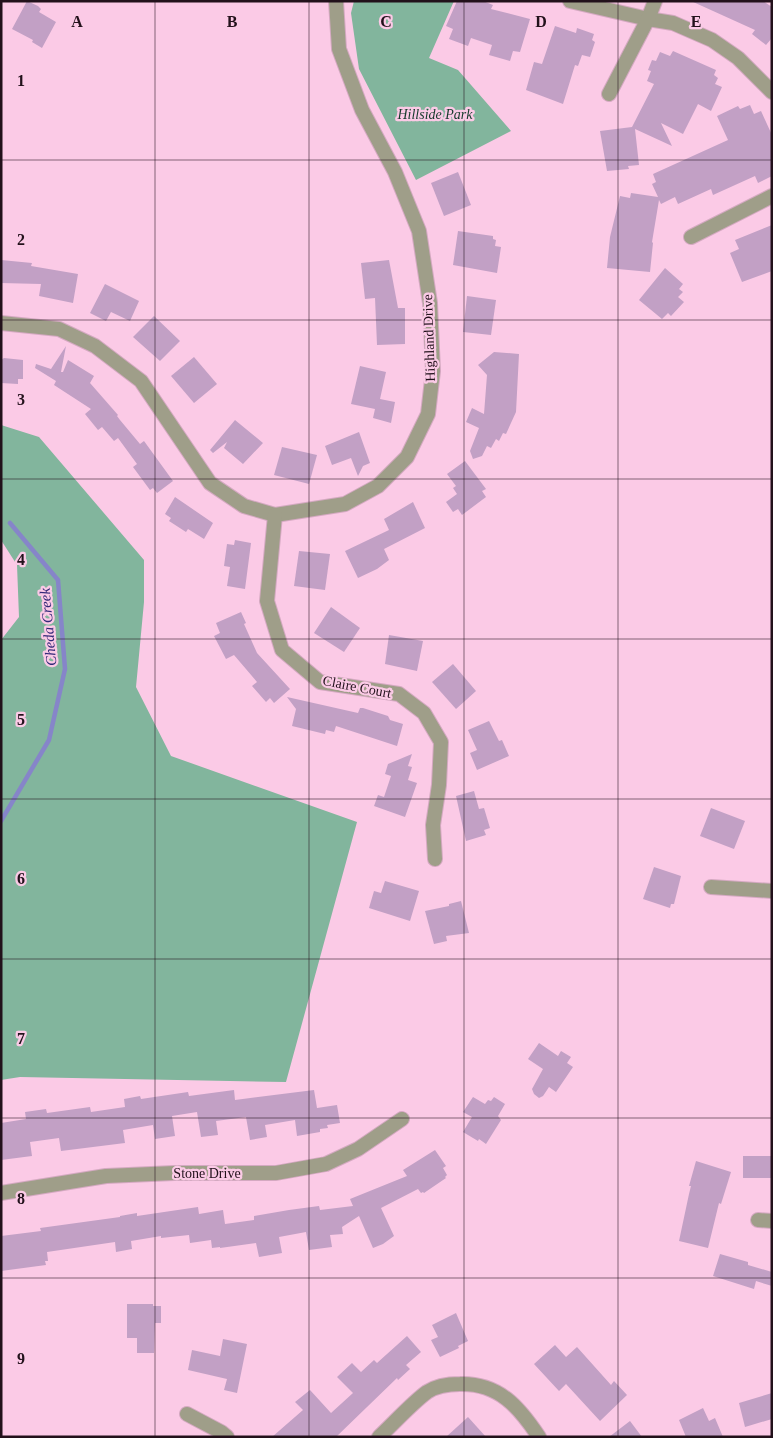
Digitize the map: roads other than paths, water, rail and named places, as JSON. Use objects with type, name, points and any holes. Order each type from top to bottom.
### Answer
[{"type":"street","name":"Highland Drive","points":[[1,322],[59,329],[95,346],[141,381],[210,483],[244,506],[275,514],[345,504],[378,486],[407,457],[428,414],[433,371],[430,303],[419,231],[395,172],[362,110],[339,49],[336,1]]},
{"type":"street","points":[[570,1],[673,23],[712,40],[738,58],[772,92]]},
{"type":"street","points":[[609,94],[648,19],[655,1]]},
{"type":"street","points":[[691,238],[772,196]]},
{"type":"street","name":"Claire Court","points":[[275,514],[267,601],[282,650],[320,682],[399,694],[424,713],[441,742],[439,785],[433,825],[435,858]]},
{"type":"street","points":[[711,888],[772,891]]},
{"type":"street","name":"Stone Drive","points":[[1,1193],[106,1176],[174,1173],[276,1173],[326,1164],[358,1149],[402,1119]]},
{"type":"street","points":[[379,1437],[428,1392],[450,1384],[472,1384],[490,1388],[507,1398],[525,1416],[539,1437]]},
{"type":"street","points":[[187,1414],[222,1432],[226,1437]]},
{"type":"waterway","name":"Cheda Creek","points":[[1,821],[49,740],[65,669],[58,580],[10,523]]},
{"type":"park label","name":"Hillside Park","points":[[435,114]]}]
